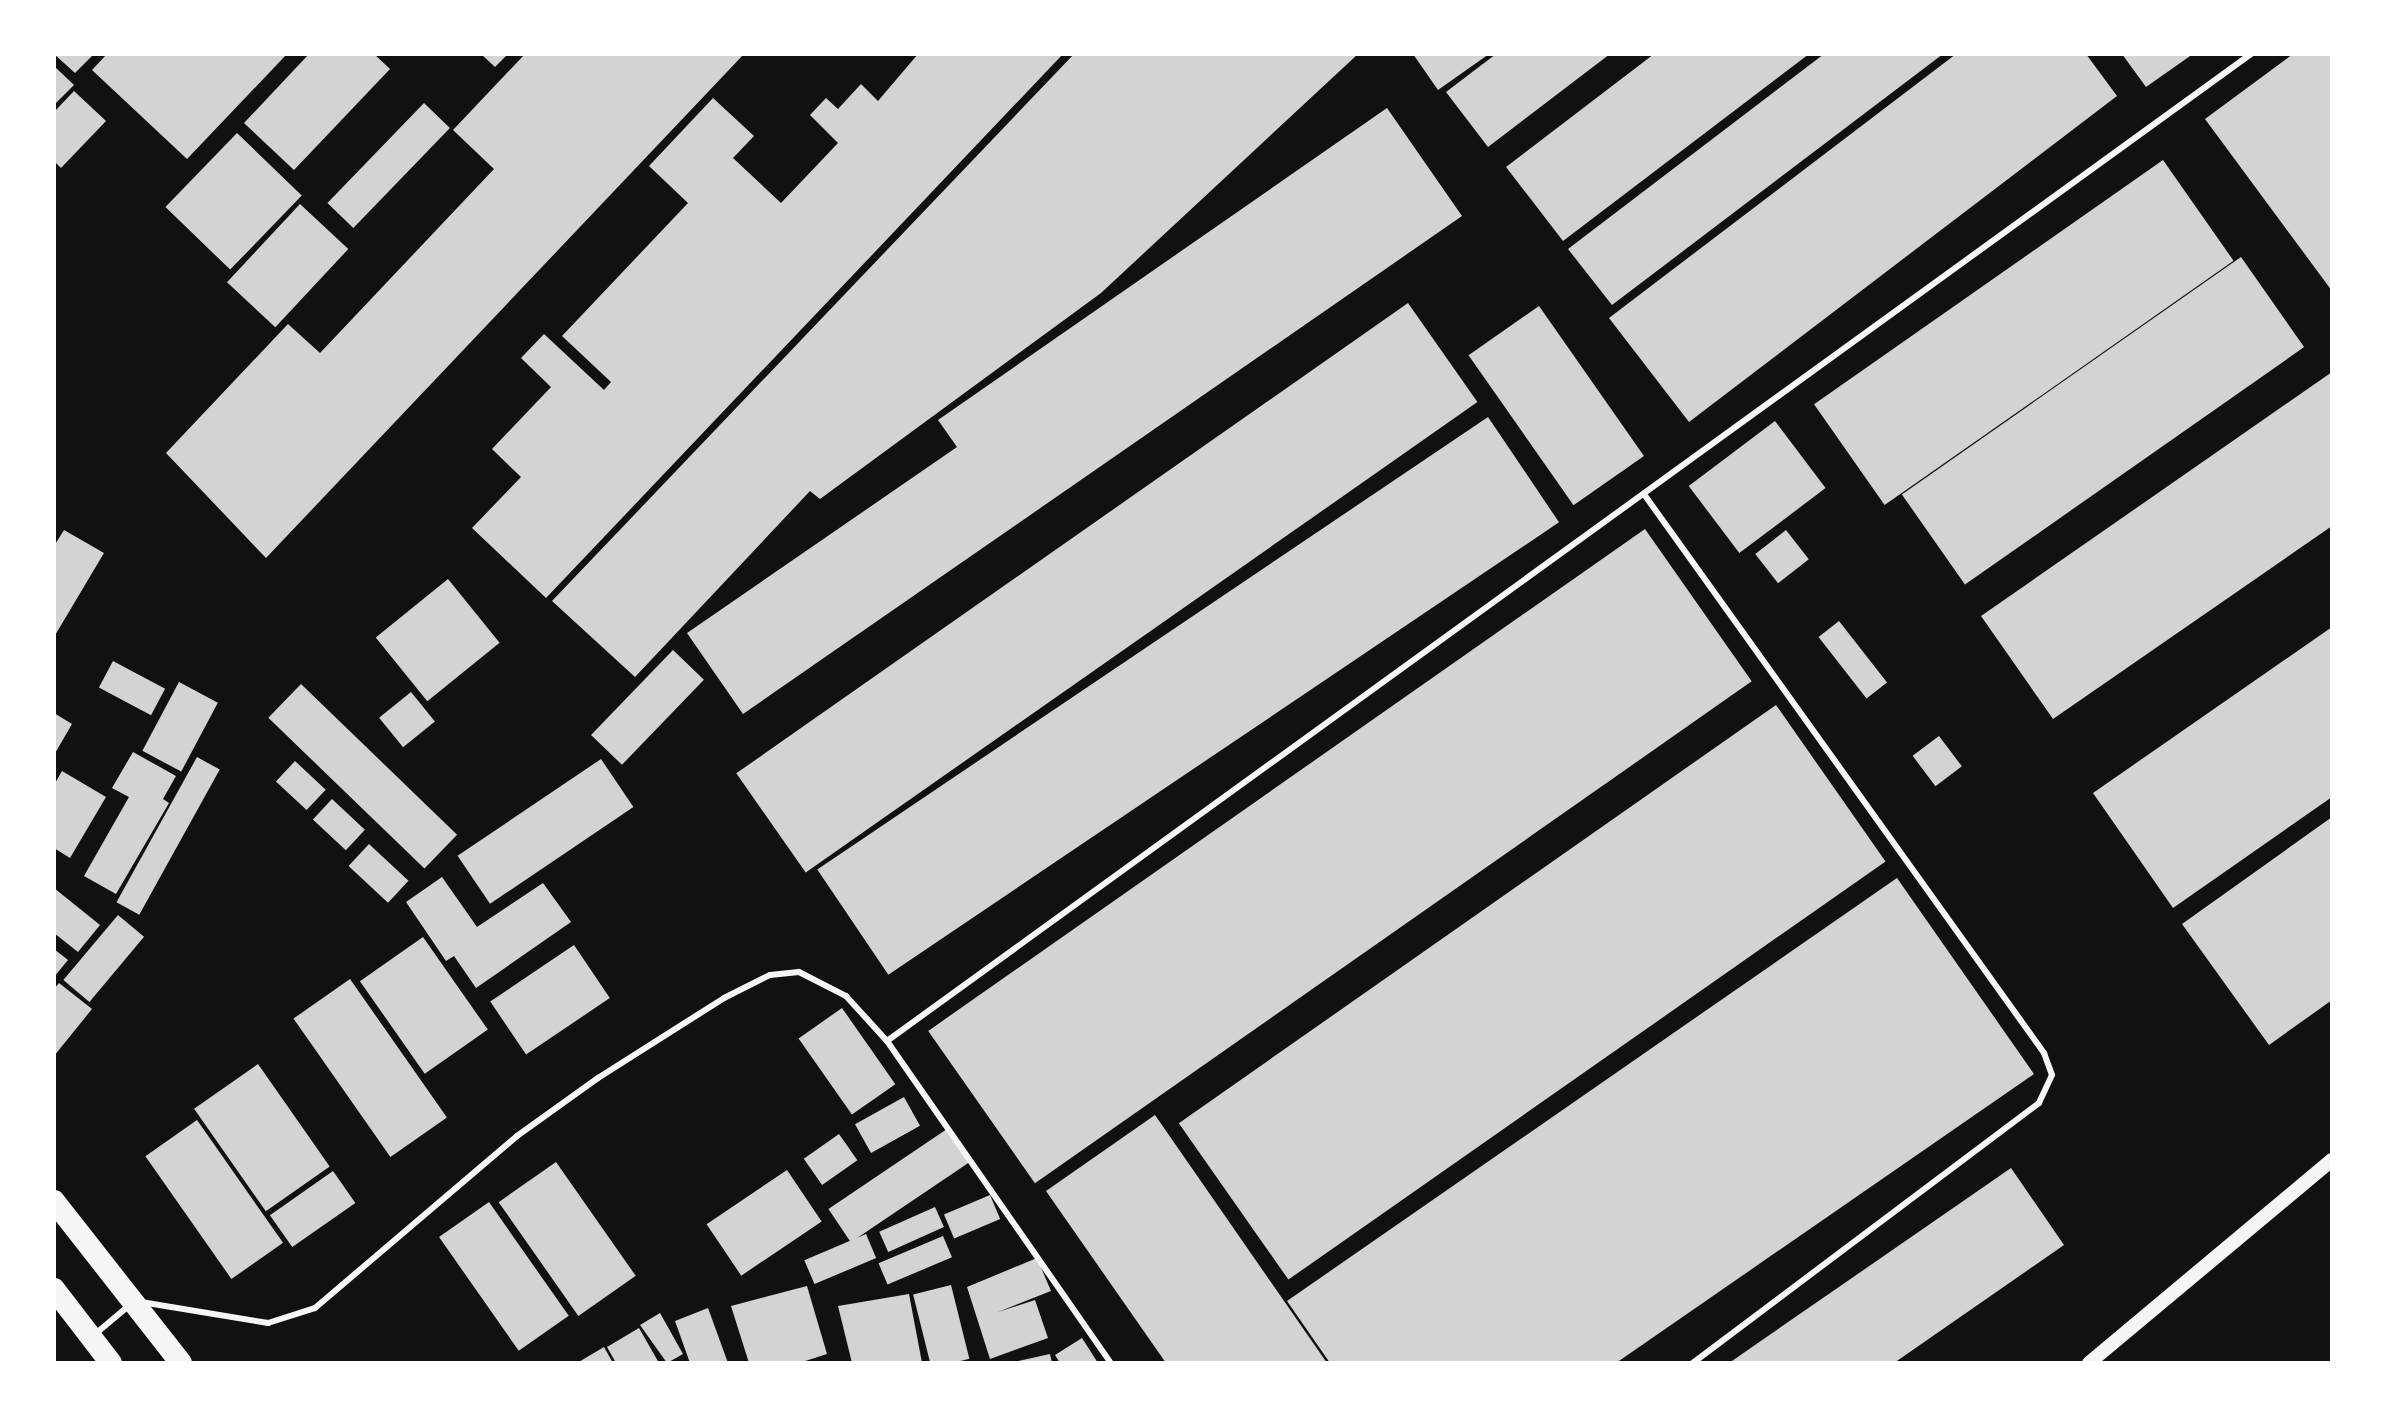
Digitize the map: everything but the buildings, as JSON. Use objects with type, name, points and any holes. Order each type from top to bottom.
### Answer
[{"type":"highway","points":[[54,1201],[181,1363]]},
{"type":"highway","points":[[54,1289],[111,1363]]},
{"type":"street","points":[[2089,1363],[2332,1160]]},
{"type":"lane","points":[[887,1041],[1646,497],[2251,54]]},
{"type":"lane","points":[[1646,497],[2044,1053],[2052,1075],[2039,1103],[1693,1363]]},
{"type":"lane","points":[[91,1338],[135,1301],[268,1323],[315,1308],[517,1136],[672,1030],[770,975],[823,978],[887,1041],[1111,1363]]}]
